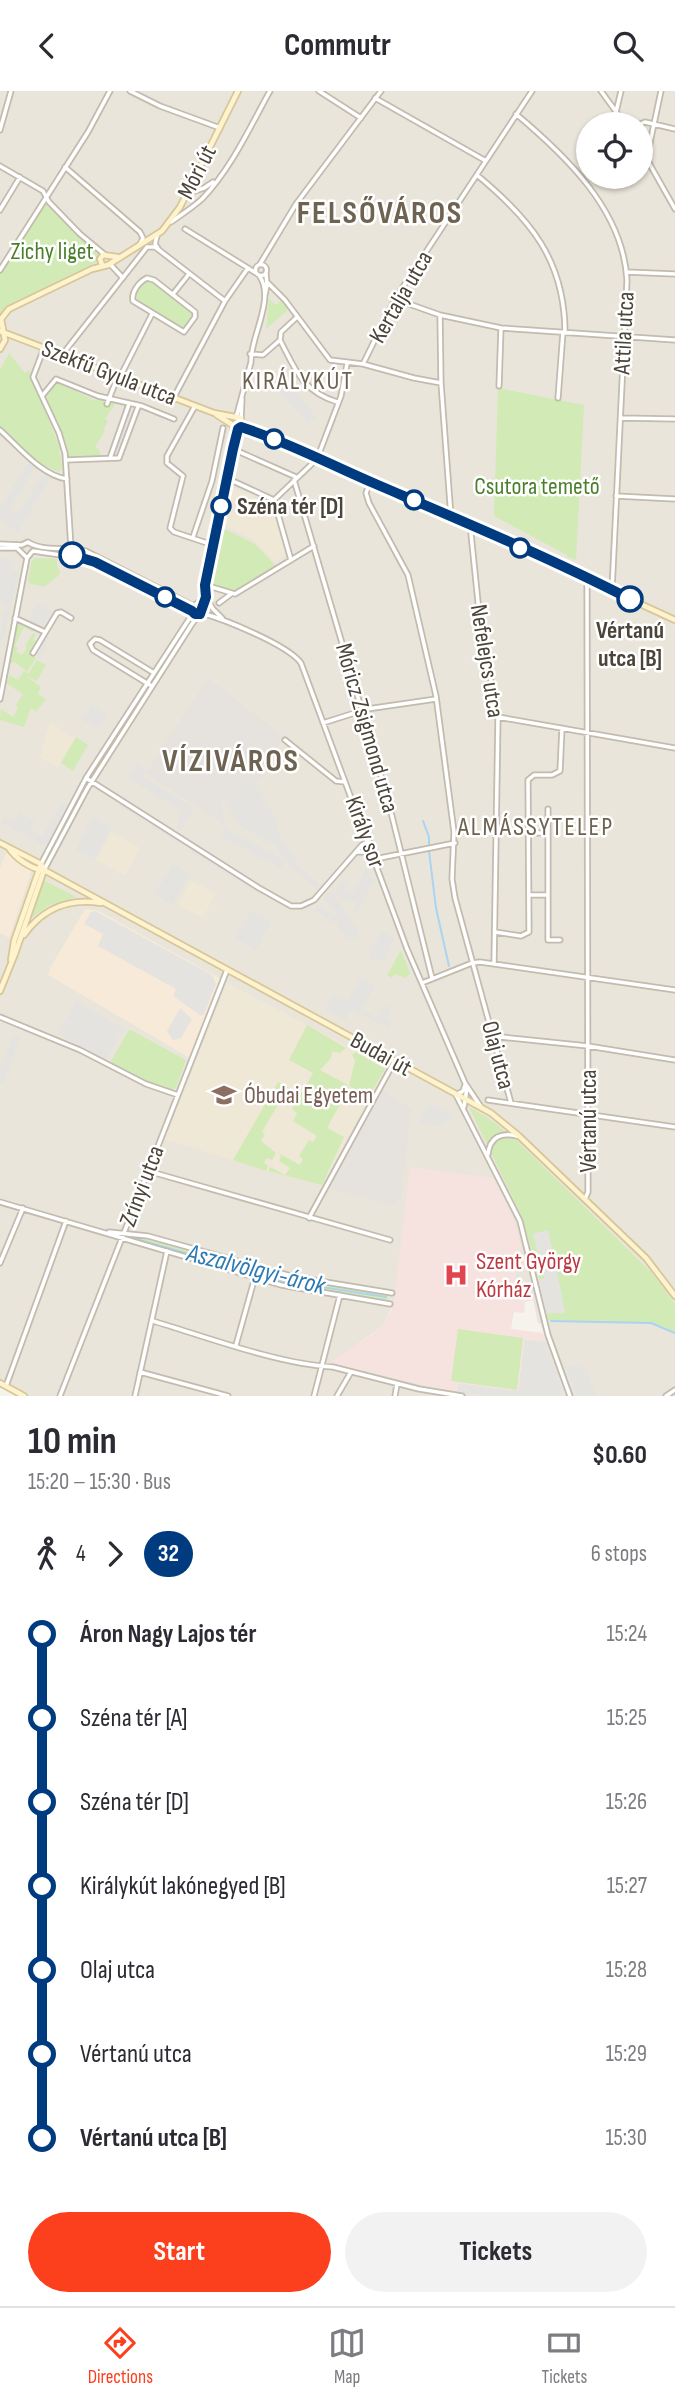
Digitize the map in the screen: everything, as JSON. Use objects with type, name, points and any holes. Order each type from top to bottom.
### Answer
[{"type":"main road","name":"Móri út","points":[[109,260],[157,236],[169,223],[238,91]]},
{"type":"main road","points":[[0,343],[1,319],[9,309],[109,260]]},
{"type":"main road","points":[[101,262],[109,260]]},
{"type":"main road","points":[[0,349],[5,340],[2,333]]},
{"type":"main road","name":"Szekfű Gyula utca","points":[[2,333],[262,433],[317,460],[675,617]]},
{"type":"main road","name":"Budai út","points":[[0,843],[41,864]]},
{"type":"main road","name":"Budai út","points":[[9,848],[16,856],[41,870],[482,1108],[519,1136],[651,1264],[675,1296]]},
{"type":"main road","points":[[0,991],[20,941],[41,864]]},
{"type":"main road","points":[[10,964],[14,941],[41,870]]},
{"type":"main road","points":[[20,941],[37,918],[57,906],[76,902],[105,904]]},
{"type":"main road","points":[[0,1383],[24,1396]]},
{"type":"street","points":[[0,130],[11,91]]},
{"type":"street","points":[[0,270],[88,132],[110,91]]},
{"type":"street","points":[[130,91],[160,106],[220,128]]},
{"type":"street","points":[[169,223],[203,197],[230,161],[270,91]]},
{"type":"street","points":[[318,91],[360,118]]},
{"type":"street","points":[[258,274],[286,218],[381,91]]},
{"type":"street","name":"Kertalja utca","points":[[363,364],[395,299],[532,91]]},
{"type":"street","points":[[601,91],[616,112]]},
{"type":"street","points":[[616,112],[621,91]]},
{"type":"street","points":[[653,129],[661,91]]},
{"type":"street","points":[[375,99],[486,161]]},
{"type":"street","name":"Attila utca","points":[[516,114],[559,152],[590,188],[615,234],[626,272],[612,590]]},
{"type":"street","points":[[654,124],[675,129]]},
{"type":"street","points":[[0,166],[46,196],[92,246],[109,260],[123,278]]},
{"type":"street","points":[[65,167],[141,232],[142,240],[136,248]]},
{"type":"street","points":[[653,168],[675,209]]},
{"type":"street","points":[[477,174],[517,209],[542,244],[559,286],[565,318],[558,398]]},
{"type":"street","points":[[0,210],[20,177]]},
{"type":"street","points":[[186,194],[215,181]]},
{"type":"street","points":[[41,870],[195,608],[205,585],[243,390],[251,362],[250,354],[263,313],[264,285],[258,274],[185,229]]},
{"type":"street","points":[[157,236],[155,244],[159,250]]},
{"type":"street","points":[[92,246],[101,262]]},
{"type":"street","points":[[62,355],[147,247],[155,247],[225,301]]},
{"type":"street","points":[[174,397],[225,301],[248,268],[261,266]]},
{"type":"street","points":[[261,266],[266,273],[267,282],[263,300]]},
{"type":"street","points":[[626,272],[675,274]]},
{"type":"street","points":[[258,274],[266,273]]},
{"type":"street","points":[[173,295],[189,274]]},
{"type":"street","points":[[151,278],[173,295],[195,312],[195,317],[186,330],[179,331],[133,302],[132,296],[142,281],[151,278]]},
{"type":"street","points":[[267,282],[285,300],[330,360],[363,364],[442,383]]},
{"type":"street","points":[[395,299],[440,314],[501,328],[675,341]]},
{"type":"street","points":[[107,404],[152,314]]},
{"type":"street","points":[[440,314],[451,517]]},
{"type":"street","points":[[297,317],[281,332],[280,339],[287,351],[289,362],[308,387],[318,395],[338,403]]},
{"type":"street","points":[[499,386],[501,328]]},
{"type":"street","points":[[250,354],[263,355],[280,339]]},
{"type":"street","points":[[44,348],[33,377],[61,440],[66,460],[71,548]]},
{"type":"street","points":[[274,500],[317,460],[338,403],[347,364]]},
{"type":"street","points":[[41,396],[56,379],[174,419]]},
{"type":"street","points":[[110,458],[129,404]]},
{"type":"street","points":[[195,406],[167,456],[167,463],[183,476],[170,528],[213,545]]},
{"type":"street","points":[[66,460],[120,457],[138,407]]},
{"type":"street","points":[[620,418],[675,419]]},
{"type":"street","points":[[193,537],[212,481],[223,428]]},
{"type":"street","points":[[0,430],[40,466],[58,477],[67,479]]},
{"type":"street","points":[[233,449],[295,479]]},
{"type":"street","name":"Móricz Zsigmond utca","points":[[295,479],[362,710],[432,978]]},
{"type":"street","points":[[234,482],[274,500]]},
{"type":"street","name":"Olaj utca","points":[[370,482],[366,493],[369,503],[408,575],[436,699],[455,843],[454,890],[511,1103]]},
{"type":"street","points":[[616,496],[675,499]]},
{"type":"street","points":[[274,500],[290,560]]},
{"type":"street","name":"Nefelejcs utca","points":[[473,527],[471,534],[479,618],[498,717],[494,964]]},
{"type":"street","points":[[22,549],[28,542],[32,550]]},
{"type":"street","points":[[0,546],[88,559],[195,608]]},
{"type":"street","points":[[205,585],[238,593],[314,546]]},
{"type":"street","points":[[32,550],[71,548],[90,553],[201,613]]},
{"type":"street","points":[[22,549],[27,558]]},
{"type":"street","points":[[0,699],[27,558],[32,550]]},
{"type":"street","name":"Vértanú utca","points":[[584,1199],[588,1192],[587,579]]},
{"type":"street","points":[[156,675],[201,613],[206,597],[205,585]]},
{"type":"street","points":[[219,603],[231,593]]},
{"type":"street","name":"Király sor","points":[[206,597],[223,619]]},
{"type":"street","name":"Király sor","points":[[195,608],[201,613],[223,619],[297,658],[369,841],[396,922],[465,1083],[467,1092],[464,1107]]},
{"type":"street","points":[[33,653],[58,612],[71,618]]},
{"type":"street","points":[[15,618],[46,632]]},
{"type":"street","points":[[150,685],[90,646],[95,639],[105,643],[156,675]]},
{"type":"street","points":[[41,864],[86,778],[150,685]]},
{"type":"street","points":[[323,723],[362,710],[436,699]]},
{"type":"street","points":[[498,717],[675,748]]},
{"type":"street","points":[[495,932],[521,936],[527,934],[529,929],[528,780],[534,775],[555,775],[560,771],[562,728]]},
{"type":"street","points":[[285,740],[336,781],[346,781]]},
{"type":"street","points":[[86,778],[285,904],[296,906],[311,902],[369,841]]},
{"type":"street","points":[[548,809],[548,940],[560,940]]},
{"type":"street","points":[[528,833],[548,833]]},
{"type":"street","points":[[356,852],[368,852],[375,859],[455,843]]},
{"type":"street","points":[[528,895],[548,895]]},
{"type":"street","points":[[422,983],[472,963],[675,990]]},
{"type":"street","name":"Zrínyi utca","points":[[60,1396],[228,970]]},
{"type":"street","points":[[225,977],[235,974]]},
{"type":"street","points":[[0,1017],[80,1050],[146,1084],[178,1095]]},
{"type":"street","points":[[492,1035],[675,1060]]},
{"type":"street","points":[[309,1218],[394,1062]]},
{"type":"street","points":[[465,1083],[463,1091],[456,1095],[522,1225],[548,1335],[570,1396]]},
{"type":"street","name":"Király sor","points":[[465,1083],[482,1108]]},
{"type":"street","points":[[488,1100],[675,1127]]},
{"type":"street","points":[[487,1156],[490,1144],[496,1137],[506,1134],[519,1136]]},
{"type":"street","points":[[148,1171],[390,1240]]},
{"type":"street","points":[[0,1202],[287,1286],[390,1304]]},
{"type":"street","points":[[0,1263],[23,1209]]},
{"type":"street","points":[[6,1386],[66,1220]]},
{"type":"street","points":[[107,1232],[148,1236],[295,1277],[392,1293]]},
{"type":"street","points":[[135,1396],[167,1251]]},
{"type":"street","points":[[236,1345],[255,1277]]},
{"type":"street","points":[[314,1396],[341,1295]]},
{"type":"street","points":[[153,1321],[323,1367],[462,1396]]},
{"type":"street","points":[[140,1372],[228,1396]]},
{"type":"street","points":[[337,1396],[351,1372]]},
{"type":"street","points":[[395,1396],[397,1384]]},
{"type":"street","points":[[666,1396],[675,1389]]},
{"type":"shaded area","points":[[0,91],[675,91],[675,1396],[20,1396],[0,1385]],"holes":[[[381,1092],[411,1108],[330,1188]],[[521,1244],[514,1282],[530,1284],[538,1323],[541,1324],[546,1341],[524,1339],[518,1390],[458,1383],[456,1392],[332,1363],[381,1327],[394,1300]]]},
{"type":"shaded area","points":[[283,374],[316,417],[308,424],[272,382]]},
{"type":"shaded area","points":[[125,408],[138,413],[122,458],[119,461],[110,460],[108,456]]},
{"type":"shaded area","points":[[28,463],[35,467],[10,509],[18,514],[42,475],[50,479],[18,532],[0,520],[0,508]]},
{"type":"shaded area","points":[[230,486],[271,505],[286,555],[275,562],[253,540],[223,524]]},
{"type":"shaded area","points":[[0,558],[13,559],[12,571],[19,570],[4,639],[0,640],[3,612],[6,612],[7,605],[0,603]]},
{"type":"shaded area","points":[[37,603],[52,611],[59,606],[74,615],[71,620],[63,614],[58,615],[47,633],[50,635],[45,642],[47,647],[40,658],[32,653],[40,637],[34,633],[36,628],[27,623]]},
{"type":"shaded area","points":[[208,678],[284,737],[259,781],[221,799],[225,825],[146,773]]},
{"type":"shaded area","points":[[92,704],[107,714],[98,729],[82,720]]},
{"type":"shaded area","points":[[50,722],[75,738],[57,768],[40,757]]},
{"type":"shaded area","points":[[136,763],[147,770],[143,777],[194,808],[180,831],[176,828],[182,811],[127,778]]},
{"type":"shaded area","points":[[256,783],[277,823],[280,838],[298,861],[296,864],[320,885],[317,889],[285,861],[281,868],[219,836],[224,828],[284,859],[272,843],[238,825],[224,798]]},
{"type":"shaded area","points":[[126,798],[173,828],[171,832],[179,838],[177,842],[120,807]]},
{"type":"shaded area","points":[[62,802],[69,805],[46,847],[1,822],[4,817],[14,822],[19,812],[35,821],[30,830],[42,836]]},
{"type":"shaded area","points":[[93,817],[112,828],[94,860],[75,850]]},
{"type":"shaded area","points":[[111,832],[140,848],[125,876],[96,860]]},
{"type":"shaded area","points":[[185,836],[250,878],[248,882],[257,887],[254,891],[188,850],[190,845],[182,840]]},
{"type":"shaded area","points":[[6,853],[32,870],[9,938],[0,933],[0,868]]},
{"type":"shaded area","points":[[172,864],[190,874],[173,905],[155,895]]},
{"type":"shaded area","points":[[366,868],[371,870],[368,876],[375,879],[357,912],[353,910],[356,902],[351,903],[334,895],[344,878],[349,880],[344,889],[352,893]]},
{"type":"shaded area","points":[[191,880],[215,894],[203,918],[177,905]]},
{"type":"shaded area","points":[[328,893],[334,895],[360,936],[353,939],[351,935],[351,941],[337,928],[338,924],[314,911],[317,905],[342,919],[323,899]]},
{"type":"shaded area","points":[[85,909],[97,910],[221,979],[190,1058],[48,975]]},
{"type":"shaded area","points":[[95,911],[212,975],[216,984],[204,1014],[201,1016],[173,996],[176,989],[98,946],[103,934],[84,924],[91,912]]},
{"type":"shaded area","points":[[250,911],[271,922],[256,950],[235,938]]},
{"type":"shaded area","points":[[381,931],[394,938],[383,961],[371,960],[368,958]]},
{"type":"shaded area","points":[[361,977],[375,986],[362,1009],[377,1018],[384,1005],[392,1009],[386,1020],[392,1023],[388,1029],[352,1009],[345,1020],[325,1009],[334,994],[348,1001]]},
{"type":"shaded area","name":"Óbudai Egyetem","points":[[227,983],[387,1067],[322,1185],[266,1171],[165,1139]]},
{"type":"shaded area","points":[[76,1001],[124,1029],[121,1035],[115,1035],[119,1038],[106,1060],[58,1033]]},
{"type":"shaded area","points":[[180,1008],[192,1019],[181,1038],[173,1040],[167,1031]]},
{"type":"shaded area","points":[[14,1033],[21,1036],[3,1084],[0,1082],[0,1069]]},
{"type":"shaded area","points":[[382,1091],[411,1108],[401,1200],[396,1200],[391,1206],[329,1188]]},
{"type":"shaded area","points":[[433,1104],[452,1114],[452,1118],[437,1127],[419,1122],[424,1109]]},
{"type":"shaded area","name":"Szent György Kórház","points":[[410,1167],[493,1178],[513,1218],[521,1245],[514,1282],[530,1284],[534,1300],[525,1302],[524,1313],[514,1312],[511,1329],[543,1333],[546,1342],[524,1339],[518,1391],[458,1383],[456,1392],[332,1363],[374,1333],[386,1321],[390,1312],[394,1300]]},
{"type":"shaded area","points":[[548,1230],[565,1313],[547,1313],[539,1280],[545,1278],[533,1234]]},
{"type":"shaded area","points":[[525,1340],[545,1342],[562,1388],[561,1396],[492,1396],[457,1392],[458,1384],[519,1391]]},
{"type":"shaded area","points":[[578,1365],[585,1368],[598,1396],[577,1396],[565,1367]]},
{"type":"green space","name":"Zichy liget","points":[[48,204],[99,255],[99,261],[12,304],[0,317],[0,274]]},
{"type":"green space","points":[[146,281],[150,281],[191,311],[193,314],[185,327],[182,328],[138,302],[136,294]]},
{"type":"green space","points":[[269,299],[276,305],[281,300],[289,309],[266,329]]},
{"type":"green space","points":[[9,353],[25,373],[29,370],[59,446],[62,468],[59,472],[36,462],[0,430],[0,370]]},
{"type":"green space","points":[[56,381],[96,401],[97,397],[117,401],[105,419],[108,421],[103,430],[105,431],[95,447],[100,451],[101,457],[67,457],[66,452],[69,452],[58,421],[49,413],[41,396],[50,383]]},
{"type":"green space","name":"Csutora temető","points":[[498,388],[584,405],[576,560],[494,516]]},
{"type":"green space","points":[[221,527],[255,544],[278,568],[236,592],[210,585]]},
{"type":"green space","points":[[35,558],[57,559],[60,571],[58,576],[44,587],[28,583],[31,563]]},
{"type":"green space","points":[[18,620],[35,629],[33,632],[24,627],[15,646],[18,648],[16,652],[22,655],[33,633],[36,635],[30,653],[36,658],[27,672],[15,662],[10,663]]},
{"type":"green space","points":[[37,660],[46,665],[37,681],[26,676],[41,687],[38,694],[46,699],[36,712],[31,708],[24,727],[0,720],[1,709],[13,717],[23,694],[6,683],[10,675],[18,680],[24,671],[28,674]]},
{"type":"green space","points":[[76,737],[88,745],[73,771],[61,763]]},
{"type":"green space","points":[[43,880],[76,897],[51,904],[32,917]]},
{"type":"green space","points":[[401,950],[410,973],[406,978],[394,974],[392,978],[387,975]]},
{"type":"green space","points":[[307,1025],[346,1048],[340,1053],[332,1051],[331,1058],[320,1070],[349,1088],[327,1128],[344,1137],[322,1185],[268,1171],[270,1167],[285,1175],[290,1168],[279,1161],[281,1156],[278,1153],[300,1165],[303,1159],[299,1156],[309,1140],[313,1142],[317,1136],[293,1121],[297,1113],[292,1109],[313,1073],[289,1060]]},
{"type":"green space","points":[[131,1030],[186,1060],[176,1088],[171,1091],[147,1082],[110,1063]]},
{"type":"green space","points":[[356,1052],[385,1069],[370,1095],[366,1095],[364,1099],[350,1093],[354,1090],[349,1085],[355,1061],[352,1055]]},
{"type":"green space","points":[[278,1082],[288,1087],[262,1132],[265,1134],[261,1141],[276,1153],[272,1160],[267,1158],[264,1163],[268,1166],[266,1171],[233,1160]]},
{"type":"green space","points":[[469,1107],[516,1140],[651,1272],[675,1304],[675,1333],[651,1323],[548,1320],[547,1313],[565,1313],[548,1231],[533,1234],[545,1279],[539,1280],[523,1219]]},
{"type":"green space","points":[[135,1236],[286,1277],[388,1295],[387,1302],[286,1285],[128,1240],[129,1237]]},
{"type":"green space","points":[[458,1329],[523,1338],[517,1390],[451,1381]]},
{"type":"waterway","points":[[423,821],[429,837],[429,847]]},
{"type":"waterway","points":[[429,851],[436,908],[449,966]]},
{"type":"waterway","name":"Aszalvölgyi-árok","points":[[126,1236],[283,1281],[386,1297]]},
{"type":"waterway","name":"Aszalvölgyi-árok","points":[[551,1321],[651,1323],[675,1333]]},
{"type":"bus line","name":"32","points":[[72,555],[95,562],[199,615],[206,597],[205,585],[233,449],[238,429],[241,427],[262,433],[317,460],[428,506],[630,599]]},
{"type":"place","name":"Széna tér [D]","points":[[221,506]]},
{"type":"place","name":"Vértanú utca [B]","points":[[630,599]]},
{"type":"place","name":"Óbudai Egyetem","points":[[224,1095]]},
{"type":"place","name":"Szent György Kórház","points":[[456,1275]]},
{"type":"district","name":"FELSŐVÁROS","points":[[380,213]]},
{"type":"district","name":"KIRÁLYKÚT","points":[[298,381]]},
{"type":"district","name":"VÍZIVÁROS","points":[[231,761]]},
{"type":"district","name":"ALMÁSSYTELEP","points":[[536,827]]}]
